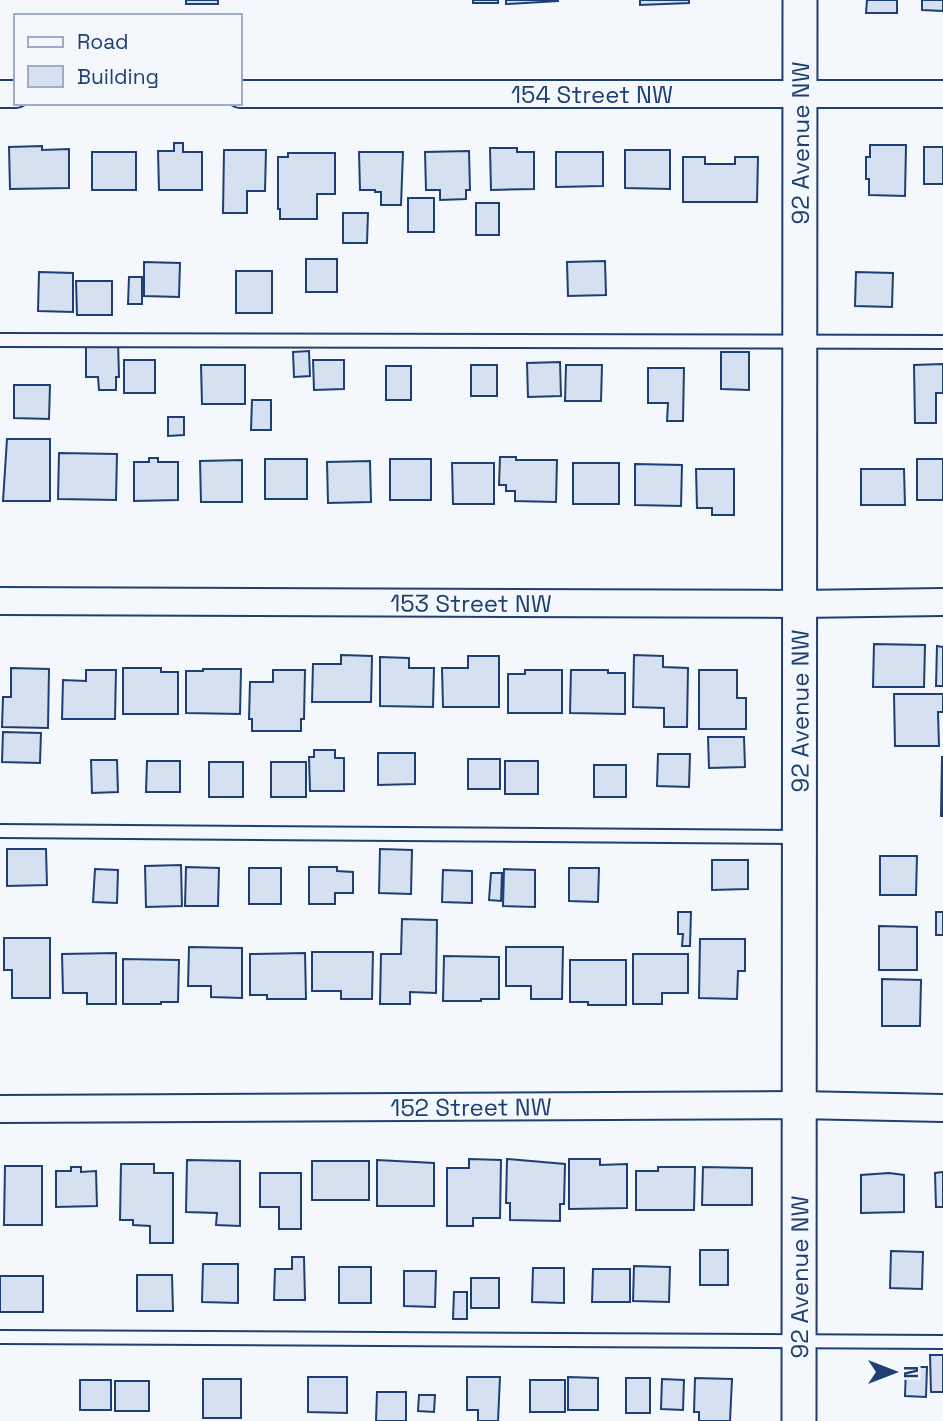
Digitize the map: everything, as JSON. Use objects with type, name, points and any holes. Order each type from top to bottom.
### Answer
[{"type":"street","name":"92 Avenue NW","points":[[799,1421],[800,0]]},
{"type":"street","name":"154 Street NW","points":[[242,94],[943,94]]},
{"type":"street","name":"153 Street NW","points":[[0,601],[799,604],[943,601]]},
{"type":"street","name":"152 Street NW","points":[[0,1110],[798,1105],[943,1108]]},
{"type":"lane","points":[[0,340],[943,342]]},
{"type":"lane","points":[[0,831],[801,837]]},
{"type":"lane","points":[[0,1337],[943,1342]]},
{"type":"building","points":[[186,0],[218,0],[218,4],[186,4]]},
{"type":"building","points":[[473,0],[498,0],[498,3],[473,3]]},
{"type":"building","points":[[506,0],[558,0],[558,1],[506,4]]},
{"type":"building","points":[[640,0],[689,0],[689,3],[640,5]]},
{"type":"building","points":[[867,0],[897,0],[897,13],[866,13]]},
{"type":"building","points":[[922,0],[943,0],[943,11],[922,10]]},
{"type":"building","points":[[174,143],[183,143],[183,152],[202,152],[202,190],[159,190],[158,151],[174,151]]},
{"type":"building","points":[[870,145],[906,145],[905,196],[869,195],[866,157],[870,157]]},
{"type":"building","points":[[42,146],[42,150],[69,149],[69,188],[10,189],[9,147]]},
{"type":"building","points":[[924,147],[943,147],[943,184],[924,184]]},
{"type":"building","points":[[490,148],[517,148],[517,152],[534,152],[534,189],[491,190]]},
{"type":"building","points":[[224,150],[266,150],[265,191],[247,191],[247,213],[223,213]]},
{"type":"building","points":[[625,150],[670,150],[670,189],[625,188]]},
{"type":"building","points":[[469,151],[470,190],[466,190],[466,199],[440,200],[440,190],[426,190],[425,152]]},
{"type":"building","points":[[92,152],[136,152],[136,190],[92,190]]},
{"type":"building","points":[[359,152],[403,152],[401,205],[381,205],[381,192],[360,190]]},
{"type":"building","points":[[556,152],[603,152],[603,186],[556,187]]},
{"type":"building","points":[[288,153],[335,153],[335,194],[317,194],[317,219],[280,219],[278,157],[288,157]]},
{"type":"building","points":[[683,157],[705,157],[705,164],[735,164],[735,157],[758,157],[757,202],[683,202]]},
{"type":"building","points":[[408,198],[434,198],[434,232],[408,232]]},
{"type":"building","points":[[476,203],[499,203],[499,235],[476,235]]},
{"type":"building","points":[[343,213],[368,213],[367,243],[343,243]]},
{"type":"building","points":[[306,259],[337,259],[337,292],[306,292]]},
{"type":"building","points":[[605,261],[606,295],[568,296],[567,262]]},
{"type":"building","points":[[144,262],[180,263],[179,297],[144,296]]},
{"type":"building","points":[[236,271],[272,271],[272,313],[236,313]]},
{"type":"building","points":[[39,272],[73,273],[73,312],[38,311]]},
{"type":"building","points":[[856,272],[893,273],[892,307],[855,306]]},
{"type":"building","points":[[129,277],[142,277],[142,304],[128,304]]},
{"type":"building","points":[[76,281],[112,281],[112,315],[77,315]]},
{"type":"building","points":[[118,341],[119,377],[116,377],[116,390],[99,390],[98,377],[86,377],[86,342]]},
{"type":"building","points":[[309,351],[310,376],[294,377],[293,352]]},
{"type":"building","points":[[721,352],[749,352],[749,390],[721,389]]},
{"type":"building","points":[[124,360],[155,360],[155,393],[124,393]]},
{"type":"building","points":[[313,360],[344,360],[344,389],[314,390]]},
{"type":"building","points":[[560,362],[561,396],[528,397],[527,363]]},
{"type":"building","points":[[943,364],[943,393],[936,393],[936,423],[915,423],[914,365]]},
{"type":"building","points":[[201,365],[245,365],[245,404],[202,404]]},
{"type":"building","points":[[471,365],[497,365],[497,396],[471,396]]},
{"type":"building","points":[[566,365],[602,365],[601,401],[565,401]]},
{"type":"building","points":[[386,366],[411,366],[411,400],[386,400]]},
{"type":"building","points":[[648,368],[684,368],[683,421],[667,421],[668,403],[648,403]]},
{"type":"building","points":[[14,385],[50,385],[49,419],[14,418]]},
{"type":"building","points":[[252,400],[271,400],[271,430],[251,430]]},
{"type":"building","points":[[168,417],[184,417],[184,435],[168,436]]},
{"type":"building","points":[[7,439],[50,439],[50,501],[3,501]]},
{"type":"building","points":[[59,453],[117,454],[116,500],[58,499]]},
{"type":"building","points":[[500,457],[516,457],[516,460],[557,460],[556,502],[515,501],[515,491],[506,491],[506,485],[499,485]]},
{"type":"building","points":[[149,458],[158,458],[158,462],[178,462],[178,500],[134,501],[134,462],[149,462]]},
{"type":"building","points":[[265,459],[307,459],[307,499],[265,499]]},
{"type":"building","points":[[390,459],[431,459],[431,500],[390,500]]},
{"type":"building","points":[[917,459],[943,459],[943,500],[917,500]]},
{"type":"building","points":[[242,460],[242,502],[201,502],[200,461]]},
{"type":"building","points":[[370,461],[371,502],[328,503],[327,462]]},
{"type":"building","points":[[452,463],[494,463],[494,504],[453,504]]},
{"type":"building","points":[[573,463],[619,463],[619,504],[573,504]]},
{"type":"building","points":[[635,464],[682,465],[681,506],[635,505]]},
{"type":"building","points":[[696,469],[734,469],[734,515],[712,515],[712,508],[697,508]]},
{"type":"building","points":[[861,469],[904,469],[905,505],[861,505]]},
{"type":"building","points":[[874,644],[925,645],[924,687],[873,687]]},
{"type":"building","points":[[937,646],[943,647],[943,686],[936,686]]},
{"type":"building","points":[[341,655],[372,656],[371,702],[312,702],[313,664],[341,664]]},
{"type":"building","points":[[634,655],[663,656],[663,667],[688,668],[687,727],[664,727],[664,708],[633,707]]},
{"type":"building","points":[[468,656],[499,656],[499,707],[443,707],[442,668],[468,668]]},
{"type":"building","points":[[380,657],[409,658],[409,668],[434,668],[433,707],[380,706]]},
{"type":"building","points":[[11,668],[49,669],[48,728],[2,727],[3,697],[11,697]]},
{"type":"building","points":[[123,668],[161,668],[161,672],[178,672],[178,714],[123,714]]},
{"type":"building","points":[[241,669],[240,714],[186,713],[186,671]]},
{"type":"building","points":[[86,670],[116,670],[115,719],[62,719],[63,680],[86,681]]},
{"type":"building","points":[[273,670],[305,670],[304,719],[301,719],[301,731],[252,731],[252,719],[249,719],[250,682],[273,682]]},
{"type":"building","points":[[525,670],[562,670],[562,713],[508,713],[508,674],[525,674]]},
{"type":"building","points":[[571,670],[625,673],[625,714],[570,713]]},
{"type":"building","points":[[699,670],[737,670],[737,698],[746,698],[746,729],[699,729]]},
{"type":"building","points":[[894,694],[943,694],[943,712],[938,712],[939,746],[895,746]]},
{"type":"building","points":[[3,732],[41,733],[40,763],[2,762]]},
{"type":"building","points":[[708,737],[744,737],[745,767],[709,768]]},
{"type":"building","points":[[314,750],[335,750],[335,758],[344,758],[344,791],[310,791],[309,757],[314,757]]},
{"type":"building","points":[[378,753],[415,753],[415,784],[378,785]]},
{"type":"building","points":[[658,754],[690,754],[689,787],[657,786]]},
{"type":"building","points":[[942,757],[943,816],[941,816]]},
{"type":"building","points":[[468,759],[500,759],[500,789],[468,789]]},
{"type":"building","points":[[91,760],[117,760],[118,792],[92,793]]},
{"type":"building","points":[[147,761],[180,761],[180,792],[146,792]]},
{"type":"building","points":[[505,761],[538,761],[538,794],[505,794]]},
{"type":"building","points":[[209,762],[243,762],[243,797],[209,797]]},
{"type":"building","points":[[271,762],[306,762],[306,797],[271,797]]},
{"type":"building","points":[[594,765],[626,765],[626,797],[594,797]]},
{"type":"building","points":[[7,849],[46,849],[47,885],[7,886]]},
{"type":"building","points":[[380,849],[412,850],[411,894],[379,893]]},
{"type":"building","points":[[880,856],[917,856],[916,895],[880,895]]},
{"type":"building","points":[[712,860],[748,860],[748,889],[712,890]]},
{"type":"building","points":[[181,865],[182,906],[146,907],[145,866]]},
{"type":"building","points":[[186,867],[219,868],[218,906],[185,906]]},
{"type":"building","points":[[309,867],[337,867],[337,871],[353,872],[353,893],[335,893],[335,904],[309,904]]},
{"type":"building","points":[[249,868],[281,868],[281,904],[249,904]]},
{"type":"building","points":[[569,868],[599,868],[598,902],[569,901]]},
{"type":"building","points":[[95,869],[118,870],[117,903],[93,902]]},
{"type":"building","points":[[504,869],[535,870],[535,907],[503,906]]},
{"type":"building","points":[[443,870],[472,871],[472,903],[442,902]]},
{"type":"building","points":[[491,873],[502,873],[501,901],[489,900]]},
{"type":"building","points":[[678,912],[691,912],[690,946],[682,946],[683,934],[678,934]]},
{"type":"building","points":[[936,912],[943,912],[943,935],[936,935]]},
{"type":"building","points":[[402,919],[437,920],[436,993],[410,992],[410,1004],[380,1004],[381,954],[401,954]]},
{"type":"building","points":[[879,926],[917,927],[917,970],[879,970]]},
{"type":"building","points":[[4,938],[50,938],[50,998],[12,998],[12,970],[4,970]]},
{"type":"building","points":[[700,939],[745,939],[745,971],[738,971],[737,999],[699,998]]},
{"type":"building","points":[[189,947],[242,948],[242,998],[211,997],[211,986],[188,986]]},
{"type":"building","points":[[506,947],[563,947],[562,999],[531,999],[531,986],[506,986]]},
{"type":"building","points":[[312,952],[373,952],[372,999],[341,999],[341,991],[312,991]]},
{"type":"building","points":[[116,953],[116,1004],[87,1004],[87,993],[63,993],[62,954]]},
{"type":"building","points":[[305,953],[306,999],[267,999],[267,995],[250,995],[250,954]]},
{"type":"building","points":[[633,954],[688,954],[688,993],[662,993],[662,1004],[633,1004]]},
{"type":"building","points":[[444,956],[499,957],[499,999],[443,1001]]},
{"type":"building","points":[[123,959],[179,960],[178,1002],[123,1004]]},
{"type":"building","points":[[570,960],[626,960],[626,1005],[570,1002]]},
{"type":"building","points":[[882,979],[921,980],[920,1026],[882,1026]]},
{"type":"building","points":[[469,1159],[501,1160],[500,1218],[473,1218],[473,1226],[447,1226],[447,1168],[469,1168]]},
{"type":"building","points":[[507,1159],[565,1164],[564,1204],[560,1204],[560,1221],[510,1220],[510,1203],[506,1203]]},
{"type":"building","points":[[569,1159],[600,1159],[600,1165],[627,1164],[627,1208],[569,1209]]},
{"type":"building","points":[[187,1160],[240,1161],[240,1226],[216,1225],[217,1213],[186,1212]]},
{"type":"building","points":[[377,1160],[434,1163],[434,1206],[377,1206]]},
{"type":"building","points":[[312,1161],[369,1161],[369,1200],[312,1200]]},
{"type":"building","points":[[121,1164],[154,1164],[154,1173],[173,1173],[173,1243],[150,1243],[150,1226],[133,1225],[133,1220],[120,1220]]},
{"type":"building","points":[[5,1166],[42,1166],[42,1225],[4,1225]]},
{"type":"building","points":[[71,1167],[81,1167],[81,1172],[96,1171],[97,1206],[56,1207],[56,1171],[71,1171]]},
{"type":"building","points":[[658,1167],[695,1167],[694,1210],[636,1210],[636,1171],[658,1171]]},
{"type":"building","points":[[703,1167],[752,1168],[752,1205],[702,1205]]},
{"type":"building","points":[[943,1172],[943,1207],[936,1207],[935,1173]]},
{"type":"building","points":[[260,1173],[301,1173],[301,1229],[279,1229],[279,1207],[260,1207]]},
{"type":"building","points":[[861,1175],[904,1175],[904,1212],[861,1213]]},
{"type":"building","points":[[700,1250],[728,1250],[728,1285],[700,1285]]},
{"type":"building","points":[[891,1251],[923,1252],[922,1289],[890,1288]]},
{"type":"building","points":[[292,1257],[304,1257],[305,1300],[274,1300],[275,1269],[292,1269]]},
{"type":"building","points":[[203,1264],[238,1264],[238,1303],[202,1302]]},
{"type":"building","points":[[634,1266],[670,1267],[669,1302],[633,1301]]},
{"type":"building","points":[[339,1267],[371,1267],[371,1303],[339,1303]]},
{"type":"building","points":[[533,1268],[564,1268],[564,1303],[532,1302]]},
{"type":"building","points":[[593,1269],[630,1269],[630,1302],[592,1302]]},
{"type":"building","points":[[404,1271],[436,1271],[435,1307],[404,1306]]},
{"type":"building","points":[[137,1275],[172,1275],[173,1311],[137,1311]]},
{"type":"building","points":[[0,1276],[43,1276],[43,1312],[0,1312]]},
{"type":"building","points":[[471,1278],[499,1278],[499,1308],[471,1308]]},
{"type":"building","points":[[454,1292],[467,1292],[467,1319],[453,1319]]},
{"type":"building","points":[[930,1355],[943,1355],[943,1392],[931,1392]]},
{"type":"building","points":[[906,1367],[927,1367],[926,1397],[905,1396]]},
{"type":"building","points":[[308,1377],[347,1377],[347,1413],[308,1412]]},
{"type":"building","points":[[467,1377],[500,1377],[498,1421],[478,1421],[478,1410],[467,1410]]},
{"type":"building","points":[[568,1377],[598,1378],[598,1410],[568,1410]]},
{"type":"building","points":[[626,1378],[650,1378],[650,1413],[626,1413]]},
{"type":"building","points":[[695,1378],[732,1379],[730,1421],[699,1421],[699,1412],[694,1412]]},
{"type":"building","points":[[203,1379],[241,1379],[241,1418],[203,1418]]},
{"type":"building","points":[[662,1379],[684,1380],[683,1410],[661,1409]]},
{"type":"building","points":[[80,1380],[111,1380],[111,1410],[80,1410]]},
{"type":"building","points":[[530,1380],[565,1380],[565,1412],[530,1412]]},
{"type":"building","points":[[115,1381],[149,1381],[149,1411],[115,1411]]},
{"type":"building","points":[[377,1392],[406,1392],[406,1421],[376,1421]]},
{"type":"building","points":[[419,1395],[435,1395],[434,1412],[418,1411]]}]
